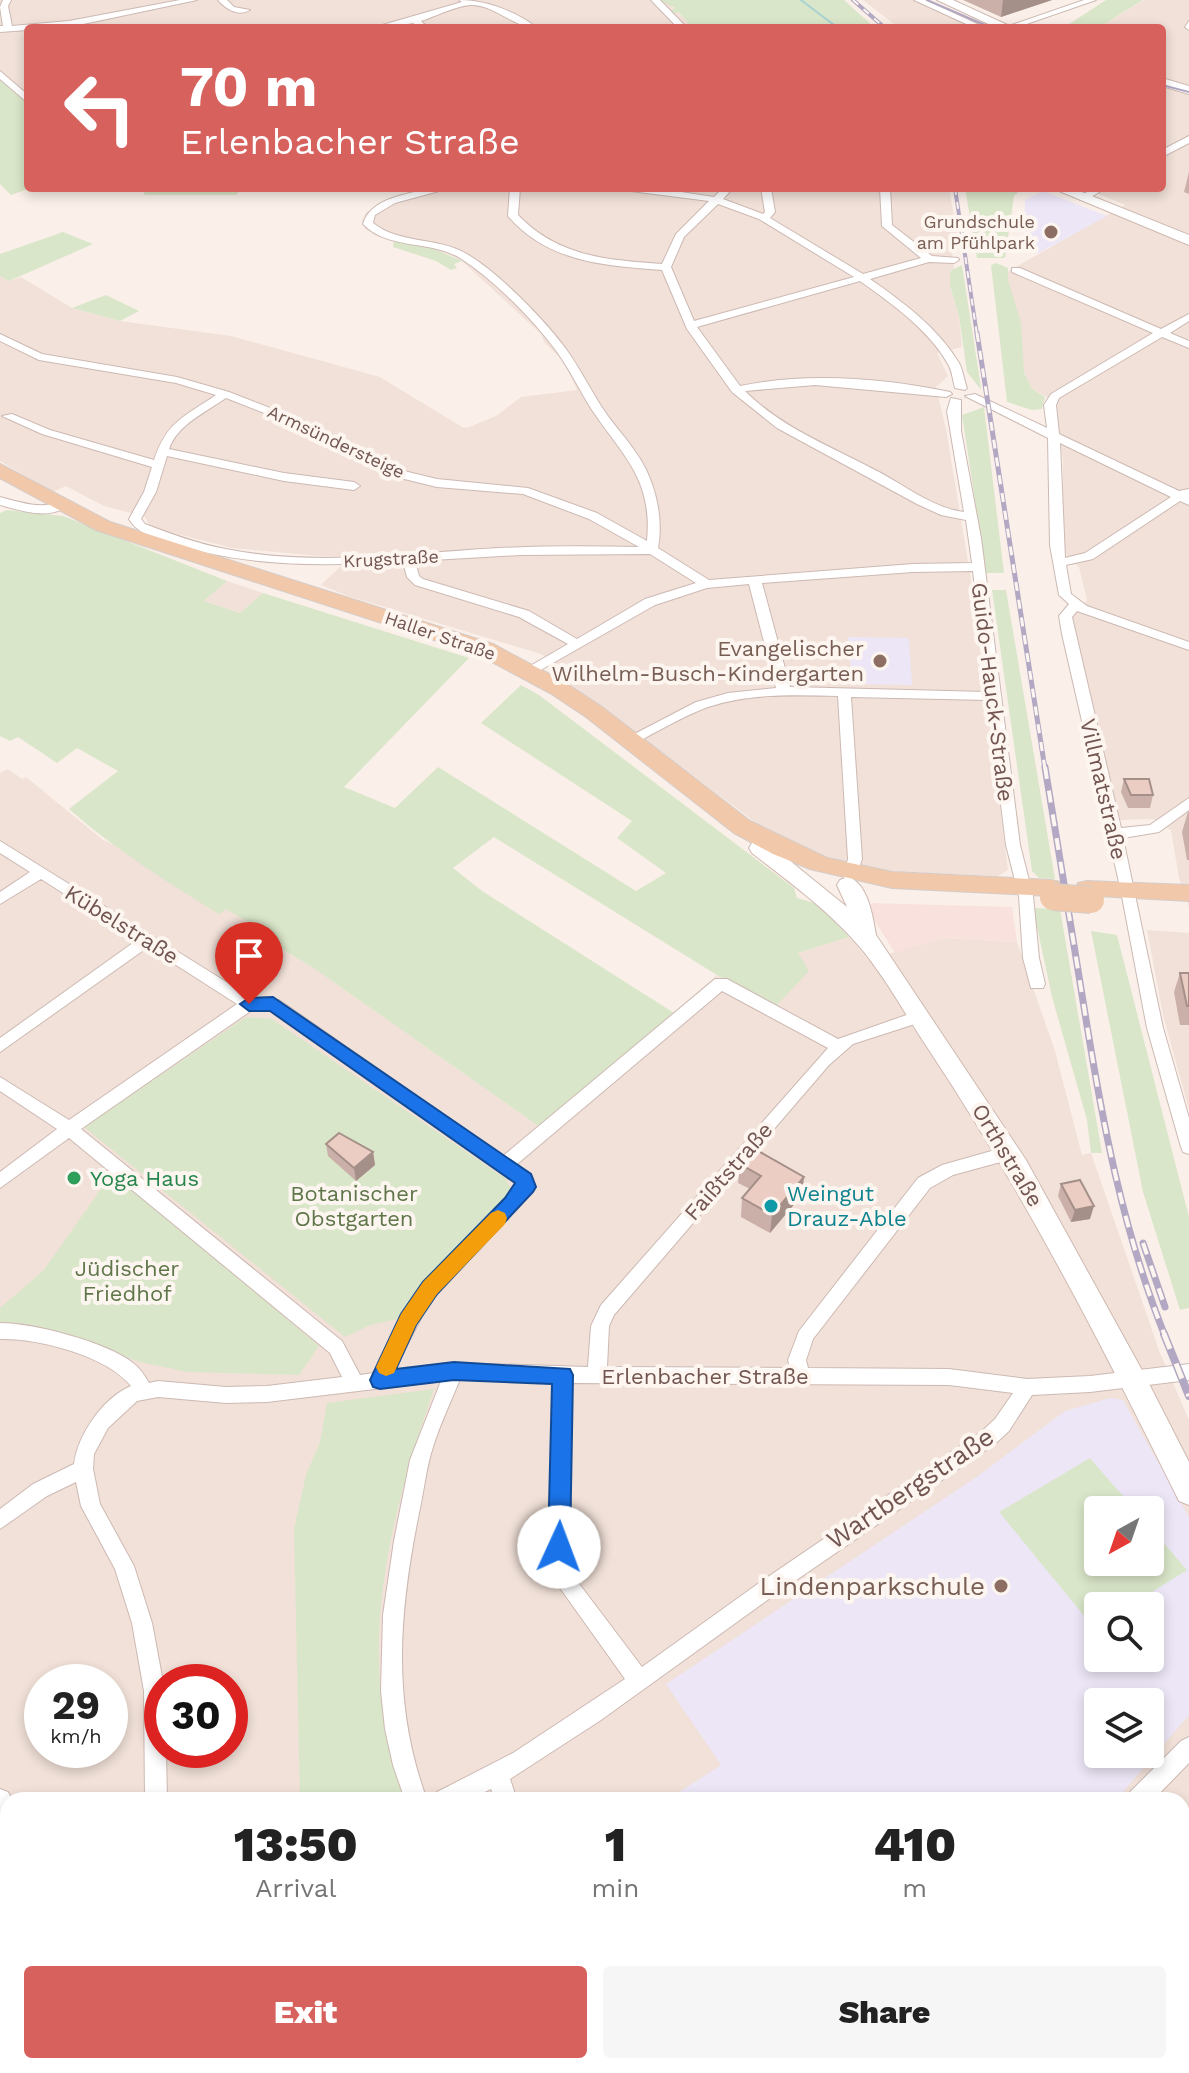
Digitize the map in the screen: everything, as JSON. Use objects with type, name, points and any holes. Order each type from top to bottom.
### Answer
[{"type":"main road","name":"Haller Straße","points":[[0,470],[62,506],[124,534],[485,649],[570,696],[694,792]]},
{"type":"main road","points":[[694,792],[760,848],[818,878],[849,880]]},
{"type":"main road","points":[[694,792],[767,842],[849,880],[892,892],[1024,891],[1189,904]]},
{"type":"main road","points":[[1129,897],[1189,893]]},
{"type":"street","points":[[7,0],[4,28],[24,27]]},
{"type":"street","points":[[69,24],[193,0]]},
{"type":"street","points":[[222,0],[234,10],[246,10]]},
{"type":"street","points":[[655,0],[679,24]]},
{"type":"street","points":[[918,0],[973,24]]},
{"type":"street","points":[[943,0],[998,24]]},
{"type":"street","points":[[1019,24],[1092,0]]},
{"type":"street","points":[[396,24],[468,1],[509,14],[526,24]]},
{"type":"street","points":[[415,20],[420,24]]},
{"type":"street","points":[[3,78],[24,79]]},
{"type":"street","points":[[3,78],[24,96]]},
{"type":"street","points":[[1166,83],[1189,90]]},
{"type":"street","points":[[1166,152],[1189,139]]},
{"type":"street","points":[[429,192],[392,201],[371,214],[368,224],[377,231],[430,243],[461,255],[477,266],[550,336],[602,417],[636,460],[648,490],[656,534],[651,551]]},
{"type":"street","points":[[515,192],[513,216],[524,230],[544,244],[603,263],[666,267]]},
{"type":"street","points":[[661,192],[713,199],[765,218],[864,278],[898,305],[941,347],[960,374],[954,394]]},
{"type":"street","points":[[713,199],[715,192]]},
{"type":"street","points":[[723,192],[680,236],[666,267],[670,282],[692,325],[736,390],[768,417],[939,510],[971,517]]},
{"type":"street","points":[[765,218],[770,212],[767,192]]},
{"type":"street","points":[[885,192],[887,226],[929,259]]},
{"type":"street","points":[[1069,192],[1189,240]]},
{"type":"street","points":[[1083,198],[1094,192]]},
{"type":"street","points":[[692,325],[929,259],[954,260]]},
{"type":"street","points":[[1016,270],[1189,345]]},
{"type":"street","points":[[1162,333],[1189,317]]},
{"type":"street","name":"Villmatstraße","points":[[1162,333],[1053,398],[1050,405],[1055,435],[1056,545],[1065,595],[1075,605],[1067,612],[1065,620],[1129,897],[1155,1028],[1189,1147]]},
{"type":"street","name":"Armsündersteige","points":[[0,337],[39,357],[177,380],[225,394],[307,426],[400,474],[437,483],[524,491],[560,502],[593,516],[681,566],[706,584]]},
{"type":"street","points":[[736,390],[767,382],[820,380],[971,396],[1186,496]]},
{"type":"street","points":[[161,458],[167,438],[178,426],[225,394]]},
{"type":"street","name":"Guido-Hauck-Straße","points":[[954,394],[955,431],[971,517],[1013,845],[1024,891],[1037,984]]},
{"type":"street","points":[[8,416],[46,432],[144,462],[161,458],[354,486]]},
{"type":"street","name":"Krugstraße","points":[[161,458],[150,492],[136,517],[137,525],[198,545],[273,560],[303,562],[504,552],[651,551]]},
{"type":"street","points":[[1060,563],[1089,556],[1186,496]]},
{"type":"street","points":[[0,501],[36,510],[52,510],[62,506]]},
{"type":"street","points":[[408,558],[413,577],[419,582],[524,614],[577,644]]},
{"type":"street","points":[[530,672],[650,602],[706,584],[978,567]]},
{"type":"street","points":[[754,579],[784,691]]},
{"type":"street","points":[[1075,605],[1189,646]]},
{"type":"street","points":[[630,740],[701,705],[728,697],[784,691],[993,696]]},
{"type":"street","points":[[840,912],[836,895],[849,880],[855,859],[844,692]]},
{"type":"street","points":[[1114,834],[1154,829],[1189,803]]},
{"type":"street","name":"Kübelstraße","points":[[0,846],[249,1004],[273,1004],[524,1179],[526,1187],[430,1288],[408,1320],[380,1380]]},
{"type":"street","name":"Orthstraße","points":[[760,848],[840,912],[867,940],[1009,1153],[1133,1380],[1189,1492]]},
{"type":"street","points":[[0,899],[40,873]]},
{"type":"street","name":"Orthstraße","points":[[849,880],[867,940]]},
{"type":"street","points":[[0,1046],[148,940]]},
{"type":"street","points":[[504,1165],[721,983],[838,1046]]},
{"type":"street","points":[[0,1181],[69,1129],[249,1004]]},
{"type":"street","name":"Faißtstraße","points":[[597,1376],[600,1326],[607,1310],[838,1046],[862,1034],[918,1017]]},
{"type":"street","points":[[0,1083],[69,1129],[336,1347],[355,1384]]},
{"type":"street","points":[[801,1376],[797,1360],[805,1336],[924,1183],[948,1170],[1009,1153]]},
{"type":"street","points":[[0,1331],[29,1331],[101,1356],[122,1365],[144,1390],[124,1400],[101,1422],[85,1453],[83,1469],[91,1506],[127,1573],[142,1623],[154,1691],[156,1792]]},
{"type":"street","points":[[413,1792],[401,1754],[394,1710],[393,1613],[399,1559],[423,1447],[454,1371]]},
{"type":"street","name":"Erlenbacher Straße","points":[[144,1390],[253,1395],[454,1371],[597,1376],[949,1377],[1027,1387]]},
{"type":"street","points":[[1027,1387],[1133,1380],[1189,1372]]},
{"type":"street","points":[[563,1375],[559,1547],[565,1581],[639,1680]]},
{"type":"street","name":"Wartbergstraße","points":[[463,1792],[498,1776],[639,1680],[822,1548],[989,1437],[1002,1425],[1027,1387]]},
{"type":"street","points":[[0,1520],[40,1490],[83,1469]]},
{"type":"street","points":[[1146,1792],[1189,1748]]},
{"type":"street","points":[[498,1776],[503,1792]]},
{"type":"shaded area","points":[[0,0],[665,0],[690,24],[24,24],[24,99],[0,78]]},
{"type":"shaded area","points":[[863,0],[914,0],[970,24],[894,24]]},
{"type":"shaded area","points":[[1144,0],[1189,0],[1189,907],[1179,878],[1171,830],[1153,819],[1119,820],[1070,620],[1087,600],[1079,567],[1063,552],[1063,460],[1054,401],[1032,389],[1024,372],[1020,323],[1000,276],[1125,205],[1094,192],[1166,192],[1166,24],[1105,24]]},
{"type":"shaded area","points":[[409,192],[950,192],[957,234],[951,240],[954,269],[950,271],[950,286],[959,316],[962,347],[937,353],[948,376],[936,387],[971,580],[1008,870],[998,876],[879,871],[823,858],[763,828],[558,675],[559,666],[541,654],[348,596],[321,585],[341,566],[341,558],[232,548],[150,527],[145,517],[104,506],[66,486],[53,492],[0,461],[0,276],[9,281],[21,277],[72,308],[120,321],[231,336],[380,377],[467,428],[496,416],[521,397],[577,390],[564,362],[544,342],[541,334],[462,261],[446,253],[377,236],[365,229],[362,221],[366,212]]},
{"type":"shaded area","name":"Grundschule am Pfühlpark","points":[[1046,192],[1107,216],[1039,253],[1023,247],[1025,200]]},
{"type":"shaded area","points":[[227,581],[263,593],[240,613],[204,601]]},
{"type":"shaded area","name":"Evangelischer Wilhelm-Busch-Kindergarten","points":[[848,637],[909,638],[912,685],[852,684]]},
{"type":"shaded area","points":[[8,769],[22,779],[26,777],[103,840],[219,913],[226,909],[252,924],[247,929],[312,967],[540,1127],[717,975],[775,1007],[798,953],[849,937],[868,960],[942,938],[1017,942],[1055,1051],[1082,1155],[1091,1153],[1160,1353],[1189,1420],[1189,1792],[0,1792],[0,773]]},
{"type":"shaded area","points":[[872,903],[1012,907],[1017,942],[942,938],[895,953],[868,910]]},
{"type":"shaded area","points":[[1147,930],[1189,933],[1189,1110],[1163,1015]]},
{"type":"shaded area","name":"Lindenparkschule","points":[[1110,1398],[1123,1400],[1189,1517],[1189,1715],[1164,1744],[1164,1688],[1084,1688],[1084,1768],[1143,1768],[1123,1792],[679,1792],[721,1765],[666,1684],[978,1476],[1065,1411]]},
{"type":"green space","points":[[659,0],[844,0],[871,24],[687,24],[678,12],[674,14],[671,11],[675,8]]},
{"type":"green space","points":[[1106,0],[1143,0],[1104,24],[1069,24]]},
{"type":"green space","points":[[0,78],[24,99],[24,190],[11,195],[0,184]]},
{"type":"green space","points":[[143,192],[239,192],[236,195],[145,195]]},
{"type":"green space","points":[[966,192],[1018,192],[1014,196],[1005,258],[977,258]]},
{"type":"green space","points":[[63,232],[93,244],[9,281],[0,276],[0,254]]},
{"type":"green space","points":[[394,238],[425,245],[462,261],[454,264],[457,268],[451,270],[436,261],[393,247]]},
{"type":"green space","points":[[996,263],[1008,268],[1008,280],[1021,323],[1024,372],[1032,389],[1045,397],[1042,409],[1032,410],[1007,402],[991,265]]},
{"type":"green space","points":[[962,265],[981,390],[967,372],[959,316],[950,286],[950,271]]},
{"type":"green space","points":[[106,295],[139,311],[120,321],[72,308]]},
{"type":"green space","points":[[984,407],[1004,573],[986,573],[962,415]]},
{"type":"green space","points":[[7,510],[63,516],[227,581],[204,601],[240,613],[263,593],[469,658],[344,787],[395,808],[438,767],[636,891],[666,873],[617,838],[632,821],[481,723],[521,685],[539,695],[794,888],[797,898],[818,904],[849,937],[798,953],[809,971],[775,1007],[717,975],[494,837],[453,868],[482,891],[674,1013],[540,1127],[312,967],[246,928],[251,924],[226,909],[219,914],[180,890],[69,809],[118,771],[77,748],[57,763],[18,737],[10,741],[0,736],[0,513]]},
{"type":"green space","points":[[992,590],[1006,590],[1055,879],[1039,878],[1032,871]]},
{"type":"green space","points":[[1033,908],[1060,909],[1102,1153],[1091,1153],[1087,1120],[1052,997]]},
{"type":"green space","points":[[1091,931],[1117,935],[1189,1217],[1189,1308],[1180,1310],[1143,1192]]},
{"type":"green space","name":"Botanischer Obstgarten","points":[[246,1017],[272,1019],[506,1179],[513,1194],[402,1318],[370,1325],[345,1337],[84,1127]]},
{"type":"green space","name":"Jüdischer Friedhof","points":[[113,1172],[319,1346],[299,1375],[188,1372],[140,1362],[37,1327],[0,1324],[0,1308],[43,1271]]},
{"type":"green space","points":[[434,1389],[402,1490],[382,1593],[379,1645],[381,1697],[390,1749],[404,1792],[300,1792],[294,1529],[306,1475],[320,1442],[327,1403]]},
{"type":"green space","points":[[1090,1458],[1123,1496],[1084,1496],[1084,1576],[1164,1576],[1164,1543],[1187,1570],[1152,1592],[1084,1592],[1084,1616],[999,1512]]},
{"type":"building","points":[[1124,779],[1149,779],[1153,795],[1131,795]]},
{"type":"building","points":[[1180,973],[1189,973],[1189,1006],[1187,1006]]},
{"type":"building","points":[[339,1133],[373,1152],[354,1168],[326,1144]]},
{"type":"building","points":[[753,1148],[804,1177],[772,1215],[742,1198],[761,1176],[740,1164]]},
{"type":"building","points":[[1080,1180],[1094,1206],[1075,1210],[1061,1184]]},
{"type":"waterway","points":[[801,0],[833,24]]},
{"type":"tram line","points":[[927,0],[983,24]]},
{"type":"tram line","points":[[1166,86],[1189,92]]},
{"type":"railway","points":[[853,0],[880,24]]},
{"type":"railway","points":[[956,192],[977,335]]},
{"type":"railway","points":[[977,333],[1045,769]]},
{"type":"railway","points":[[1045,767],[1106,1133],[1125,1215],[1165,1336]]},
{"type":"railway","points":[[1143,1243],[1165,1307]]},
{"type":"railway","points":[[1164,1334],[1189,1396]]},
{"type":"slow traffic","points":[[386,1367],[408,1320],[430,1288],[498,1218]]},
{"type":"place","name":"Grundschule am Pfühlpark","points":[[1051,232]]},
{"type":"place","name":"Evangelischer Wilhelm-Busch-Kindergarten","points":[[880,661]]},
{"type":"place","name":"Yoga Haus","points":[[74,1178]]},
{"type":"place","name":"Weingut Drauz-Able","points":[[771,1206]]},
{"type":"place","name":"Lindenparkschule","points":[[1001,1586]]},
{"type":"route","points":[[249,1004],[273,1004],[524,1179],[526,1187],[430,1288],[408,1320],[380,1380],[454,1371],[563,1375],[559,1547]]}]
